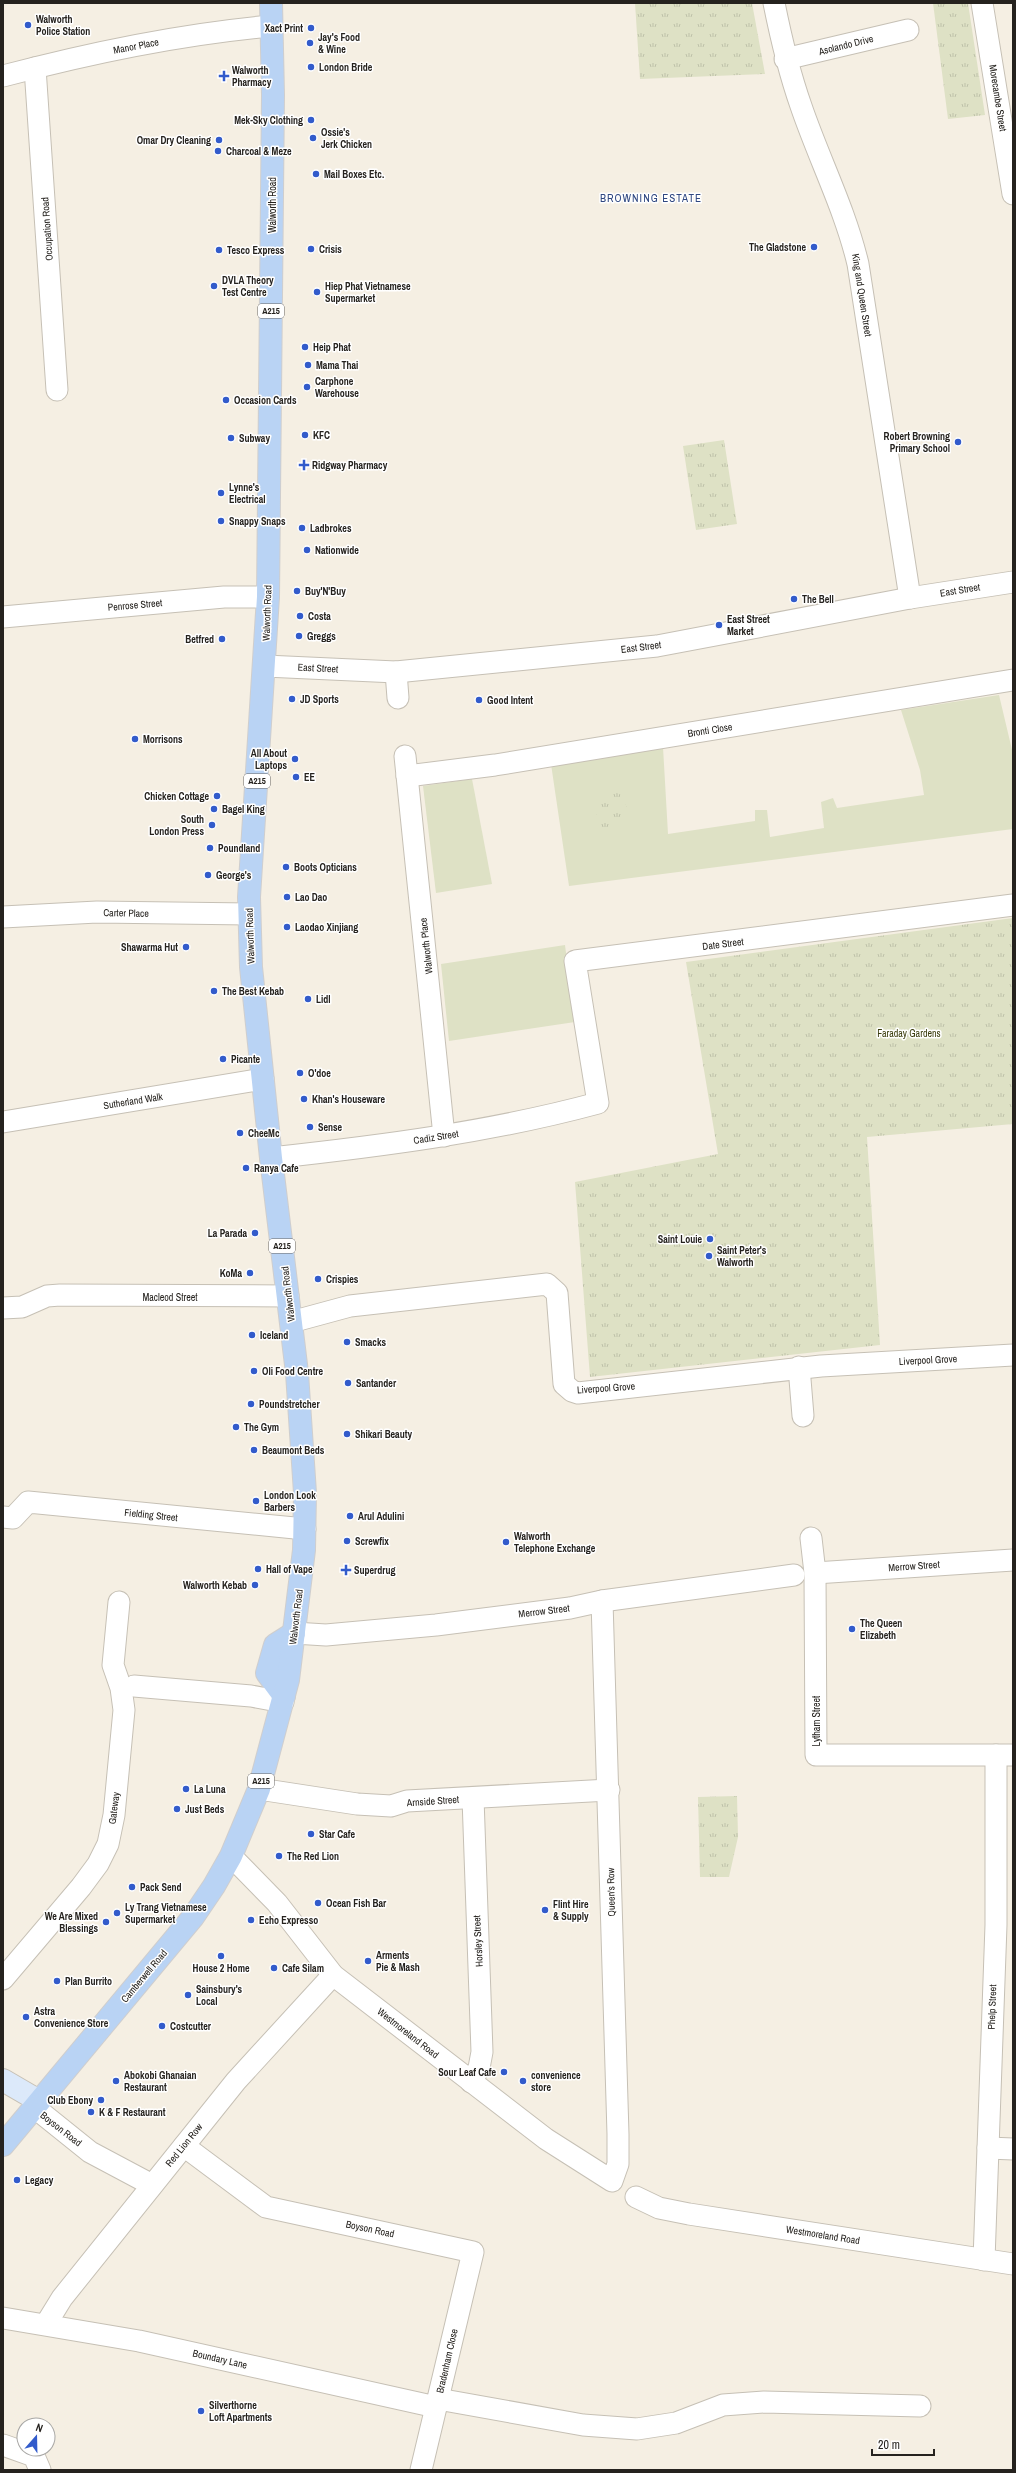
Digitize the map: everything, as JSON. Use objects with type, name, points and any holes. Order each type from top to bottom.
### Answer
[{"type":"main road","name":"Walworth Road","points":[[231,1856],[259,1789],[283,1699],[294,1633],[305,1529],[305,1493],[297,1372],[271,1158],[251,967],[249,914],[268,597],[273,103],[271,3]]},
{"type":"main road","name":"Camberwell Road","points":[[3,2145],[193,1917],[231,1856]]},
{"type":"street","name":"King and Queen Street","points":[[774,3],[785,59],[801,108],[852,239],[858,264],[910,598]]},
{"type":"street","name":"Morecambe Street","points":[[982,3],[1013,194]]},
{"type":"street","name":"Manor Place","points":[[3,76],[178,38],[271,26]]},
{"type":"street","name":"Asolando Drive","points":[[785,59],[908,30]]},
{"type":"street","name":"Occupation Road","points":[[36,68],[56,390]]},
{"type":"street","name":"East Street","points":[[265,666],[396,672],[657,646],[910,598],[1013,582]]},
{"type":"street","name":"Penrose Street","points":[[3,616],[224,597],[268,597]]},
{"type":"street","points":[[396,672],[398,698]]},
{"type":"street","name":"Bronti Close","points":[[406,766],[495,765],[1013,680]]},
{"type":"street","name":"Walworth Place","points":[[406,766],[444,1136]]},
{"type":"street","name":"Date Street","points":[[598,1103],[575,961],[1013,905]]},
{"type":"street","name":"Carter Place","points":[[3,917],[97,912],[249,914]]},
{"type":"street","name":"Sutherland Walk","points":[[3,1122],[263,1079]]},
{"type":"street","name":"Cadiz Street","points":[[271,1158],[444,1136],[511,1125],[598,1103]]},
{"type":"street","name":"Liverpool Grove","points":[[291,1322],[350,1306],[547,1284],[557,1293],[564,1384],[572,1391],[578,1393],[799,1368],[1013,1355]]},
{"type":"street","name":"Macleod Street","points":[[3,1308],[22,1307],[51,1296],[288,1296]]},
{"type":"street","points":[[799,1368],[803,1416]]},
{"type":"street","name":"Fielding Street","points":[[3,1517],[13,1518],[28,1502],[305,1529]]},
{"type":"street","name":"Lytham Street","points":[[811,1538],[815,1573],[816,1755],[1005,1755]]},
{"type":"street","name":"Merrow Street","points":[[815,1573],[1013,1560]]},
{"type":"street","name":"Merrow Street","points":[[294,1633],[326,1634],[436,1625],[570,1608],[602,1601],[794,1575]]},
{"type":"street","name":"Queen's Row","points":[[602,1601],[609,1790],[618,2134],[618,2164],[612,2181]]},
{"type":"street","name":"Gateway","points":[[3,1979],[84,1883],[101,1859],[108,1844],[114,1815],[124,1710],[121,1688],[113,1665],[119,1602]]},
{"type":"street","points":[[134,1686],[283,1699]]},
{"type":"street","name":"Phelp Street","points":[[984,2260],[988,2148],[1004,1925],[1005,1755]]},
{"type":"street","name":"Arnside Street","points":[[259,1789],[357,1804],[391,1806],[407,1801],[609,1790]]},
{"type":"street","name":"Horsley Street","points":[[471,2082],[479,2068],[482,2052],[473,1798]]},
{"type":"street","name":"Westmoreland Road","points":[[231,1856],[277,1903],[333,1975],[546,2139],[612,2181]]},
{"type":"street","name":"Red Lion Row","points":[[46,2324],[62,2298],[236,2081],[333,1975]]},
{"type":"street","points":[[3,2080],[36,2104]]},
{"type":"street","name":"Boyson Road","points":[[36,2104],[90,2152],[152,2185]]},
{"type":"street","name":"Boyson Road","points":[[184,2146],[266,2207],[472,2252]]},
{"type":"street","points":[[988,2148],[1013,2148]]},
{"type":"street","name":"Westmoreland Road","points":[[636,2197],[659,2208],[690,2214],[1013,2264]]},
{"type":"street","name":"Bradenham Close","points":[[421,2470],[472,2252]]},
{"type":"street","name":"Boundary Lane","points":[[4,2319],[34,2325],[46,2324],[139,2341],[437,2403],[583,2425],[637,2429],[676,2423],[723,2405],[764,2402],[920,2406]]},
{"type":"street","points":[[3,2445],[34,2456],[40,2470]]},
{"type":"green space","points":[[635,3],[752,3],[765,74],[640,79]]},
{"type":"green space","points":[[933,3],[968,3],[985,115],[948,119]]},
{"type":"green space","points":[[724,440],[737,524],[696,530],[683,446]]},
{"type":"green space","points":[[999,695],[1013,754],[1013,829],[569,886],[551,764],[663,747],[668,834],[755,821],[755,810],[767,810],[770,837],[824,828],[821,802],[833,798],[837,808],[924,795],[920,770],[901,710]]},
{"type":"green space","points":[[472,779],[492,884],[436,893],[423,786]]},
{"type":"green space","points":[[603,789],[620,794],[627,808],[620,832],[596,826],[597,807]]},
{"type":"green space","name":"Faraday Gardens","points":[[1013,918],[1013,1124],[867,1137],[880,1345],[590,1377],[575,1182],[718,1154],[686,962]]},
{"type":"green space","points":[[565,945],[575,1022],[449,1041],[441,964]]},
{"type":"green space","points":[[737,1796],[738,1837],[729,1877],[700,1877],[698,1797]]},
{"type":"place","name":"Walworth Police Station","points":[[28,25]]},
{"type":"place","name":"Xact Print","points":[[311,28]]},
{"type":"place","name":"Jay's Food & Wine","points":[[310,43]]},
{"type":"place","name":"London Bride","points":[[311,67]]},
{"type":"place","name":"Walworth Pharmacy","points":[[224,76]]},
{"type":"place","name":"Mek-Sky Clothing","points":[[311,120]]},
{"type":"place","name":"Ossie's Jerk Chicken","points":[[313,138]]},
{"type":"place","name":"Omar Dry Cleaning","points":[[219,140]]},
{"type":"place","name":"Charcoal & Meze","points":[[218,151]]},
{"type":"place","name":"Mail Boxes Etc.","points":[[316,174]]},
{"type":"place","name":"The Gladstone","points":[[814,247]]},
{"type":"place","name":"Crisis","points":[[311,249]]},
{"type":"place","name":"Tesco Express","points":[[219,250]]},
{"type":"place","name":"DVLA Theory Test Centre","points":[[214,286]]},
{"type":"place","name":"Hiep Phat Vietnamese Supermarket","points":[[317,292]]},
{"type":"place","name":"Heip Phat","points":[[305,347]]},
{"type":"place","name":"Mama Thai","points":[[308,365]]},
{"type":"place","name":"Carphone Warehouse","points":[[307,387]]},
{"type":"place","name":"Occasion Cards","points":[[226,400]]},
{"type":"place","name":"KFC","points":[[305,435]]},
{"type":"place","name":"Subway","points":[[231,438]]},
{"type":"place","name":"Robert Browning Primary School","points":[[958,442]]},
{"type":"place","name":"Ridgway Pharmacy","points":[[304,465]]},
{"type":"place","name":"Lynne's Electrical","points":[[221,493]]},
{"type":"place","name":"Snappy Snaps","points":[[221,521]]},
{"type":"place","name":"Ladbrokes","points":[[302,528]]},
{"type":"place","name":"Nationwide","points":[[307,550]]},
{"type":"place","name":"Buy'N'Buy","points":[[297,591]]},
{"type":"place","name":"The Bell","points":[[794,599]]},
{"type":"place","name":"Costa","points":[[300,616]]},
{"type":"place","name":"East Street Market","points":[[719,625]]},
{"type":"place","name":"Greggs","points":[[299,636]]},
{"type":"place","name":"Betfred","points":[[222,639]]},
{"type":"place","name":"JD Sports","points":[[292,699]]},
{"type":"place","name":"Good Intent","points":[[479,700]]},
{"type":"place","name":"Morrisons","points":[[135,739]]},
{"type":"place","name":"All About Laptops","points":[[295,759]]},
{"type":"place","name":"EE","points":[[296,777]]},
{"type":"place","name":"Chicken Cottage","points":[[217,796]]},
{"type":"place","name":"Bagel King","points":[[214,809]]},
{"type":"place","name":"South London Press","points":[[212,825]]},
{"type":"place","name":"Poundland","points":[[210,848]]},
{"type":"place","name":"Boots Opticians","points":[[286,867]]},
{"type":"place","name":"George's","points":[[208,875]]},
{"type":"place","name":"Lao Dao","points":[[287,897]]},
{"type":"place","name":"Laodao Xinjiang","points":[[287,927]]},
{"type":"place","name":"Shawarma Hut","points":[[186,947]]},
{"type":"place","name":"The Best Kebab","points":[[214,991]]},
{"type":"place","name":"Lidl","points":[[308,999]]},
{"type":"place","name":"Picante","points":[[223,1059]]},
{"type":"place","name":"O'doe","points":[[300,1073]]},
{"type":"place","name":"Khan's Houseware","points":[[304,1099]]},
{"type":"place","name":"Sense","points":[[310,1127]]},
{"type":"place","name":"CheeMc","points":[[240,1133]]},
{"type":"place","name":"Ranya Cafe","points":[[246,1168]]},
{"type":"place","name":"La Parada","points":[[255,1233]]},
{"type":"place","name":"Saint Louie","points":[[710,1239]]},
{"type":"place","name":"Saint Peter's Walworth","points":[[709,1256]]},
{"type":"place","name":"KoMa","points":[[250,1273]]},
{"type":"place","name":"Crispies","points":[[318,1279]]},
{"type":"place","name":"Iceland","points":[[252,1335]]},
{"type":"place","name":"Smacks","points":[[347,1342]]},
{"type":"place","name":"Oli Food Centre","points":[[254,1371]]},
{"type":"place","name":"Santander","points":[[348,1383]]},
{"type":"place","name":"Poundstretcher","points":[[251,1404]]},
{"type":"place","name":"The Gym","points":[[236,1427]]},
{"type":"place","name":"Shikari Beauty","points":[[347,1434]]},
{"type":"place","name":"Beaumont Beds","points":[[254,1450]]},
{"type":"place","name":"London Look Barbers","points":[[256,1501]]},
{"type":"place","name":"Arul Adulini","points":[[350,1516]]},
{"type":"place","name":"Screwfix","points":[[347,1541]]},
{"type":"place","name":"Walworth Telephone Exchange","points":[[506,1542]]},
{"type":"place","name":"Hall of Vape","points":[[258,1569]]},
{"type":"place","name":"Superdrug","points":[[346,1570]]},
{"type":"place","name":"Walworth Kebab","points":[[255,1585]]},
{"type":"place","name":"The Queen Elizabeth","points":[[852,1629]]},
{"type":"place","name":"La Luna","points":[[186,1789]]},
{"type":"place","name":"Just Beds","points":[[177,1809]]},
{"type":"place","name":"Star Cafe","points":[[311,1834]]},
{"type":"place","name":"The Red Lion","points":[[279,1856]]},
{"type":"place","name":"Pack Send","points":[[132,1887]]},
{"type":"place","name":"Ocean Fish Bar","points":[[318,1903]]},
{"type":"place","name":"Flint Hire & Supply","points":[[545,1910]]},
{"type":"place","name":"Ly Trang Vietnamese Supermarket","points":[[117,1913]]},
{"type":"place","name":"Echo Expresso","points":[[251,1920]]},
{"type":"place","name":"We Are Mixed Blessings","points":[[106,1922]]},
{"type":"place","name":"House 2 Home","points":[[221,1956]]},
{"type":"place","name":"Arments Pie & Mash","points":[[368,1961]]},
{"type":"place","name":"Cafe Silam","points":[[274,1968]]},
{"type":"place","name":"Plan Burrito","points":[[57,1981]]},
{"type":"place","name":"Sainsbury's Local","points":[[188,1995]]},
{"type":"place","name":"Astra Convenience Store","points":[[26,2017]]},
{"type":"place","name":"Costcutter","points":[[162,2026]]},
{"type":"place","name":"Sour Leaf Cafe","points":[[504,2072]]},
{"type":"place","name":"Abokobi Ghanaian Restaurant","points":[[116,2081]]},
{"type":"place","name":"convenience store","points":[[523,2081]]},
{"type":"place","name":"Club Ebony","points":[[101,2100]]},
{"type":"place","name":"K & F Restaurant","points":[[91,2112]]},
{"type":"place","name":"Legacy","points":[[17,2180]]},
{"type":"place","name":"Silverthorne Loft Apartments","points":[[201,2411]]},
{"type":"district","name":"BROWNING ESTATE","points":[[651,198]]}]
